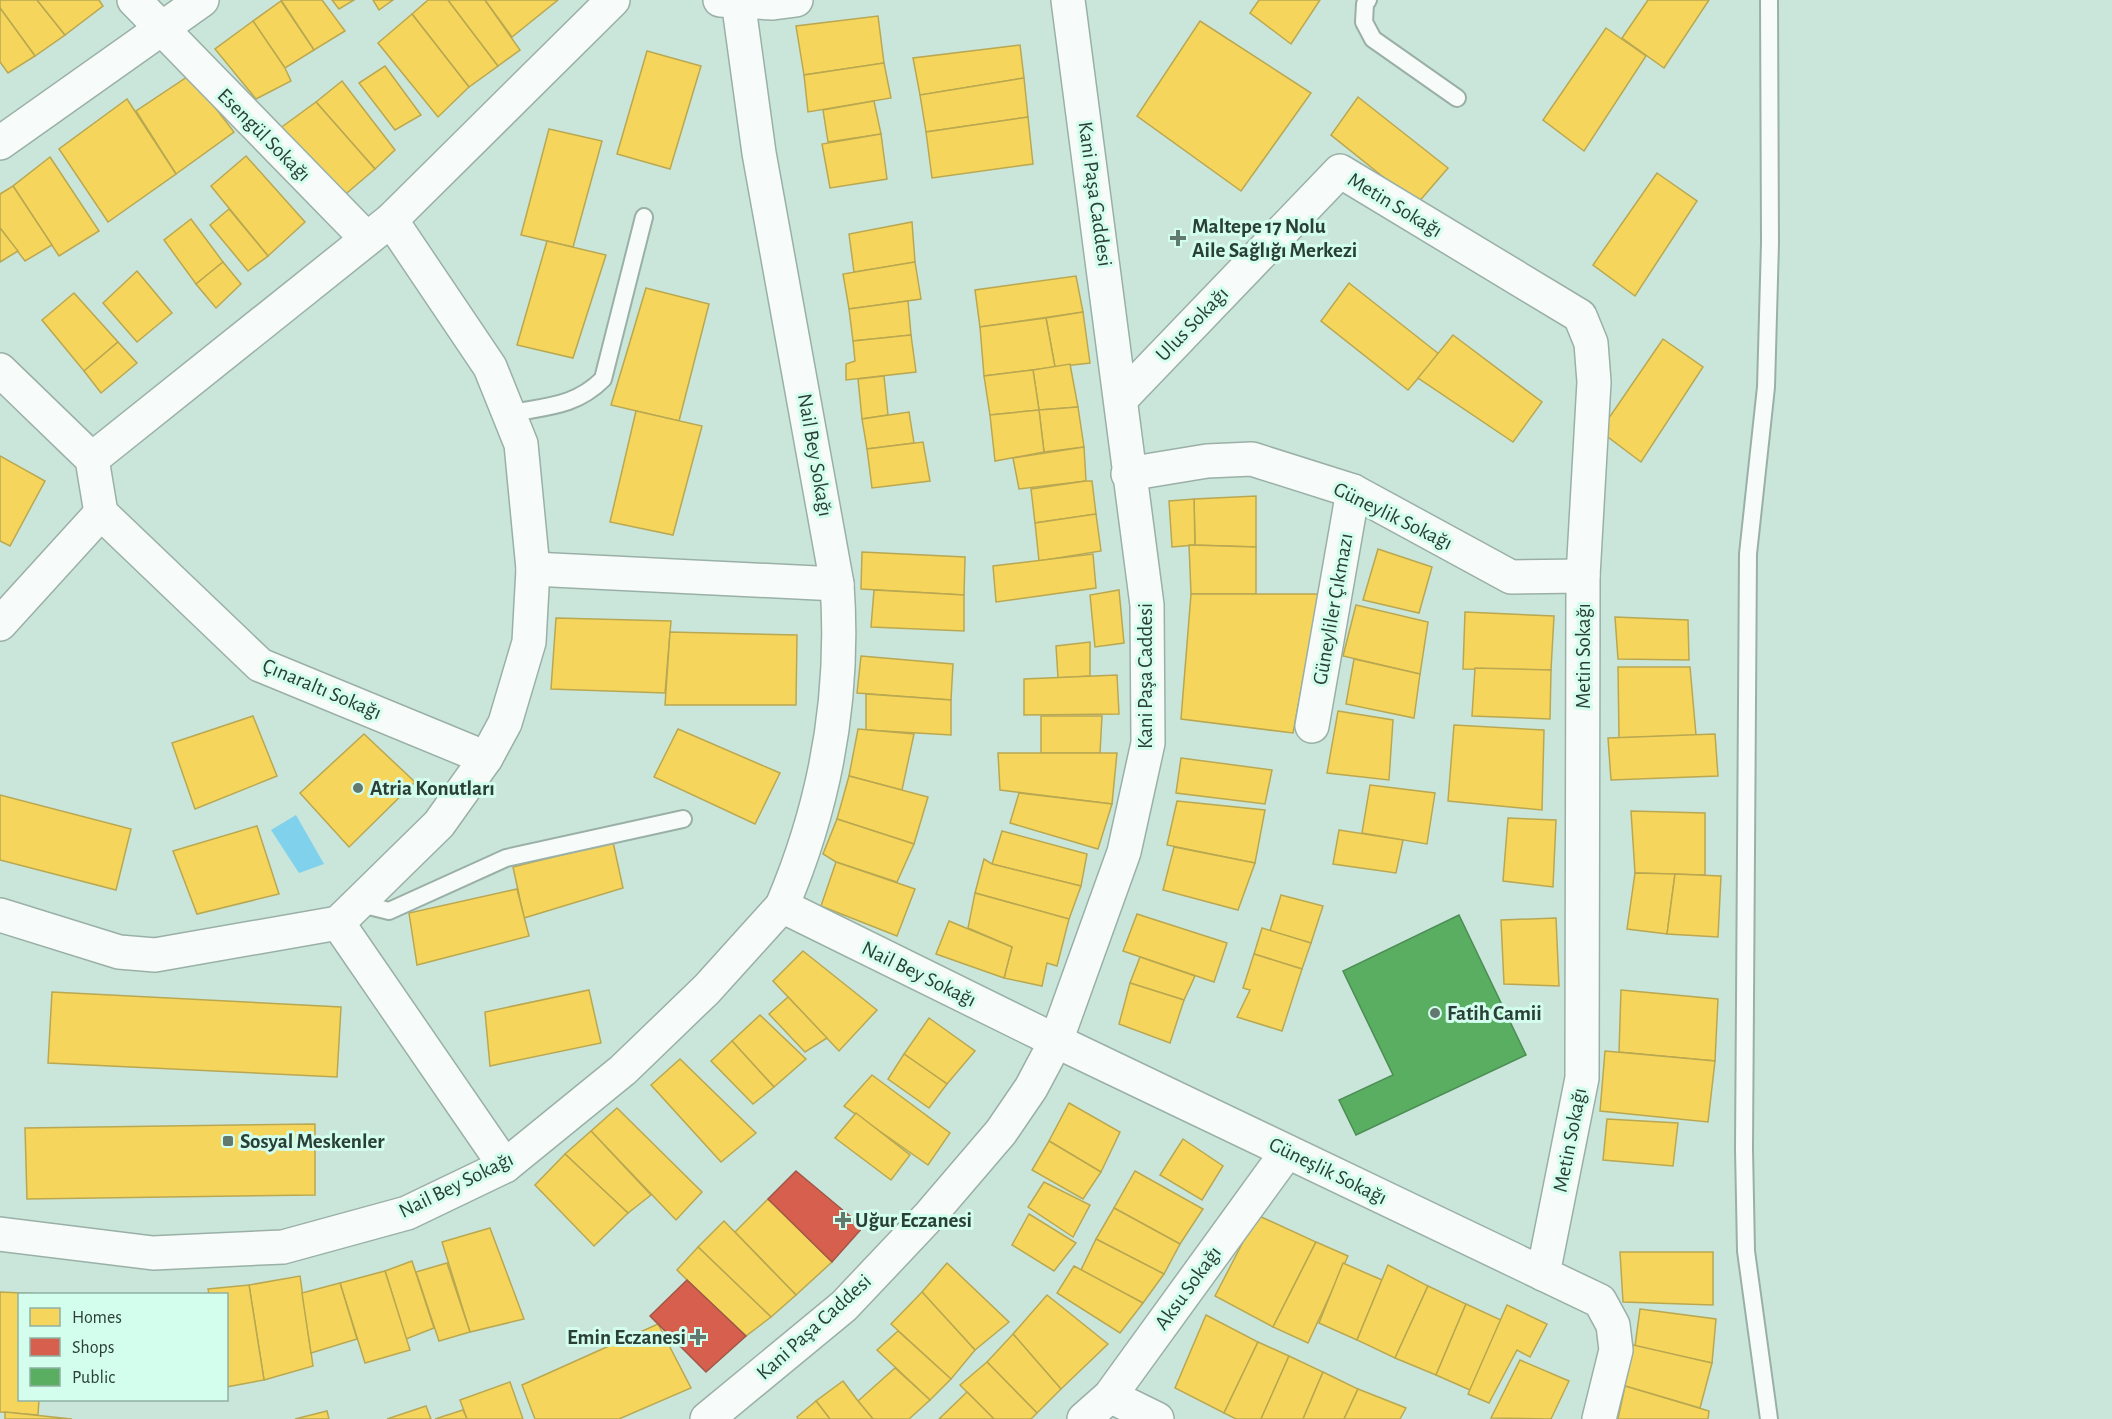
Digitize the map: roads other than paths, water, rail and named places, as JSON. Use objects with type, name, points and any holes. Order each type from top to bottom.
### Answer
[{"type":"street","name":"Esengül Sokağı","points":[[135,0],[162,30],[379,230]]},
{"type":"street","points":[[0,143],[202,0]]},
{"type":"street","points":[[92,459],[379,230],[613,0]]},
{"type":"street","points":[[732,1],[773,3],[796,0]]},
{"type":"street","name":"Kani Paşa Caddesi","points":[[707,1419],[844,1306],[930,1215],[1001,1132],[1031,1088],[1056,1041],[1124,852],[1148,743],[1147,605],[1128,474],[1068,0]]},
{"type":"street","name":"Nail Bey Sokağı","points":[[0,1234],[153,1253],[283,1247],[408,1213],[505,1166],[623,1070],[707,989],[782,906],[804,855],[818,805],[837,704],[840,628],[837,584],[732,1]]},
{"type":"street","name":"Ulus Sokağı","points":[[1120,399],[1340,171]]},
{"type":"street","name":"Metin Sokağı","points":[[1340,171],[1580,316],[1591,343],[1594,382],[1583,576],[1582,1078],[1543,1274]]},
{"type":"street","points":[[0,915],[119,952],[155,955],[338,923],[439,824],[486,758],[505,723],[529,642],[533,569],[520,444],[490,366],[379,230]]},
{"type":"street","points":[[0,370],[92,459],[100,513],[11,595],[0,624]]},
{"type":"street","name":"Güneylik Sokağı","points":[[1128,474],[1207,461],[1252,459],[1353,491],[1511,577],[1583,576]]},
{"type":"street","name":"Güneyliler Çıkmazı","points":[[1312,726],[1353,491]]},
{"type":"street","name":"Çınaraltı Sokağı","points":[[100,513],[260,665],[486,758]]},
{"type":"street","points":[[533,569],[837,584]]},
{"type":"street","name":"Nail Bey Sokağı","points":[[782,906],[1056,1041]]},
{"type":"street","points":[[338,923],[505,1166]]},
{"type":"street","name":"Güneşlik Sokağı","points":[[1056,1041],[1600,1301],[1613,1325],[1616,1350],[1599,1419]]},
{"type":"street","name":"Aksu Sokağı","points":[[1084,1419],[1110,1396],[1287,1152]]},
{"type":"street","points":[[1110,1396],[1157,1419]]},
{"type":"lane","points":[[1368,0],[1365,4],[1364,22],[1373,39],[1457,98]]},
{"type":"lane","points":[[1769,0],[1770,243],[1766,387],[1748,554],[1744,1149],[1746,1251],[1769,1419]]},
{"type":"lane","points":[[508,414],[572,401],[588,394],[603,379],[644,217]]},
{"type":"lane","points":[[362,900],[369,906],[389,912],[506,858],[683,819]]},
{"type":"water","points":[[296,815],[324,864],[299,873],[271,830]]},
{"type":"place","name":"Maltepe 17 Nolu Aile Sağlığı Merkezi","points":[[1178,238]]},
{"type":"place","name":"Atria Konutları","points":[[358,788]]},
{"type":"place","name":"Fatih Camii","points":[[1435,1013]]},
{"type":"place","name":"Sosyal Meskenler","points":[[228,1141]]},
{"type":"place","name":"Uğur Eczanesi","points":[[843,1220]]},
{"type":"place","name":"Emin Eczanesi","points":[[698,1337]]}]
